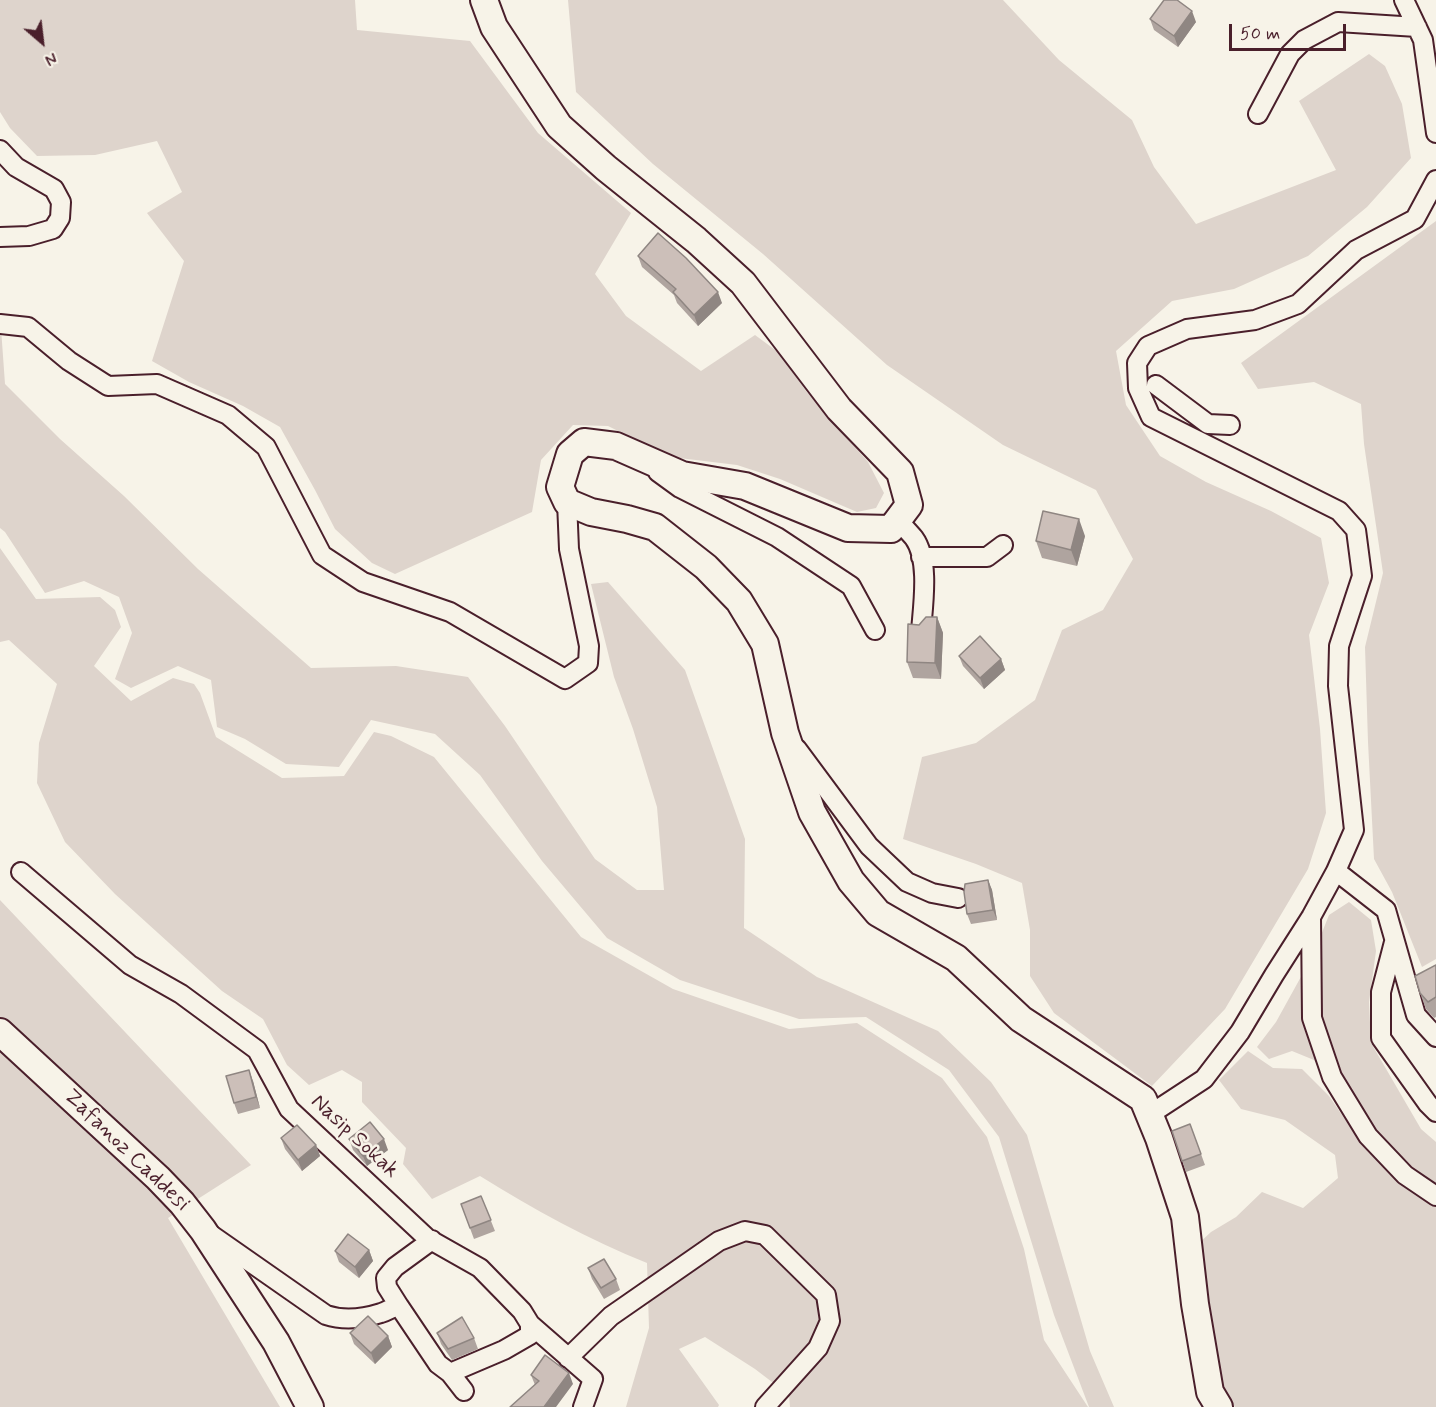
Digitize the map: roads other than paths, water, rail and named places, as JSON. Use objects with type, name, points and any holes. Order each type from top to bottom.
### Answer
[{"type":"street","points":[[0,324],[28,327],[69,362],[108,386],[157,384],[228,415],[266,447],[322,555],[363,582],[450,612],[565,679],[588,663],[589,646],[569,549],[567,502],[560,487],[570,454],[584,442],[616,446],[682,475],[745,486],[848,528],[891,529],[909,505],[900,472],[839,410],[742,283],[696,240],[606,168],[559,126],[494,27],[484,0]]},
{"type":"street","points":[[1404,0],[1423,40],[1436,134]]},
{"type":"street","points":[[1258,114],[1290,54],[1304,40],[1338,22],[1417,27]]},
{"type":"street","points":[[0,150],[16,167],[54,189],[61,202],[60,218],[52,229],[29,236],[0,237]]},
{"type":"street","points":[[1149,1115],[1204,1079],[1240,1032],[1311,917],[1336,871],[1354,830],[1338,686],[1339,646],[1362,576],[1356,530],[1339,511],[1151,417],[1138,388],[1137,363],[1148,346],[1187,329],[1255,321],[1298,304],[1356,250],[1415,219],[1436,180]]},
{"type":"street","points":[[1156,385],[1208,424],[1230,425]]},
{"type":"street","points":[[1204,445],[1208,424]]},
{"type":"street","points":[[638,456],[680,488],[777,537],[851,586],[875,630]]},
{"type":"street","points":[[567,502],[591,512],[655,527],[706,567],[739,601],[765,644],[785,733],[812,812],[851,881],[878,913],[956,958],[1021,1018],[1143,1100],[1159,1138],[1185,1217],[1195,1304],[1210,1392],[1219,1407]]},
{"type":"street","points":[[898,520],[915,540],[921,557],[924,586],[921,631]]},
{"type":"street","points":[[921,557],[987,557],[1004,545]]},
{"type":"street","points":[[785,733],[868,846],[908,882],[932,893],[958,898]]},
{"type":"street","points":[[1336,871],[1386,910],[1416,1015],[1436,1037]]},
{"type":"street","name":"Nasip Sokak","points":[[21,872],[130,965],[181,994],[257,1050],[289,1109],[432,1240],[480,1268],[522,1311],[530,1324],[593,1379],[583,1407]]},
{"type":"street","points":[[1311,917],[1312,1018],[1332,1077],[1368,1137],[1405,1175],[1436,1196]]},
{"type":"street","points":[[1395,941],[1381,992],[1381,1038],[1436,1112]]},
{"type":"street","name":"Zafanoz Caddesi","points":[[0,1032],[158,1178],[203,1230],[276,1342],[310,1407]]},
{"type":"street","points":[[203,1230],[326,1315],[358,1319],[399,1306]]},
{"type":"street","points":[[568,1358],[611,1316],[719,1240],[745,1231],[765,1235],[826,1295],[830,1321],[818,1348],[765,1407]]},
{"type":"street","points":[[432,1240],[395,1267],[386,1278],[387,1287],[438,1364],[450,1373],[464,1391]]},
{"type":"street","points":[[450,1373],[504,1350],[530,1335],[530,1324]]}]
